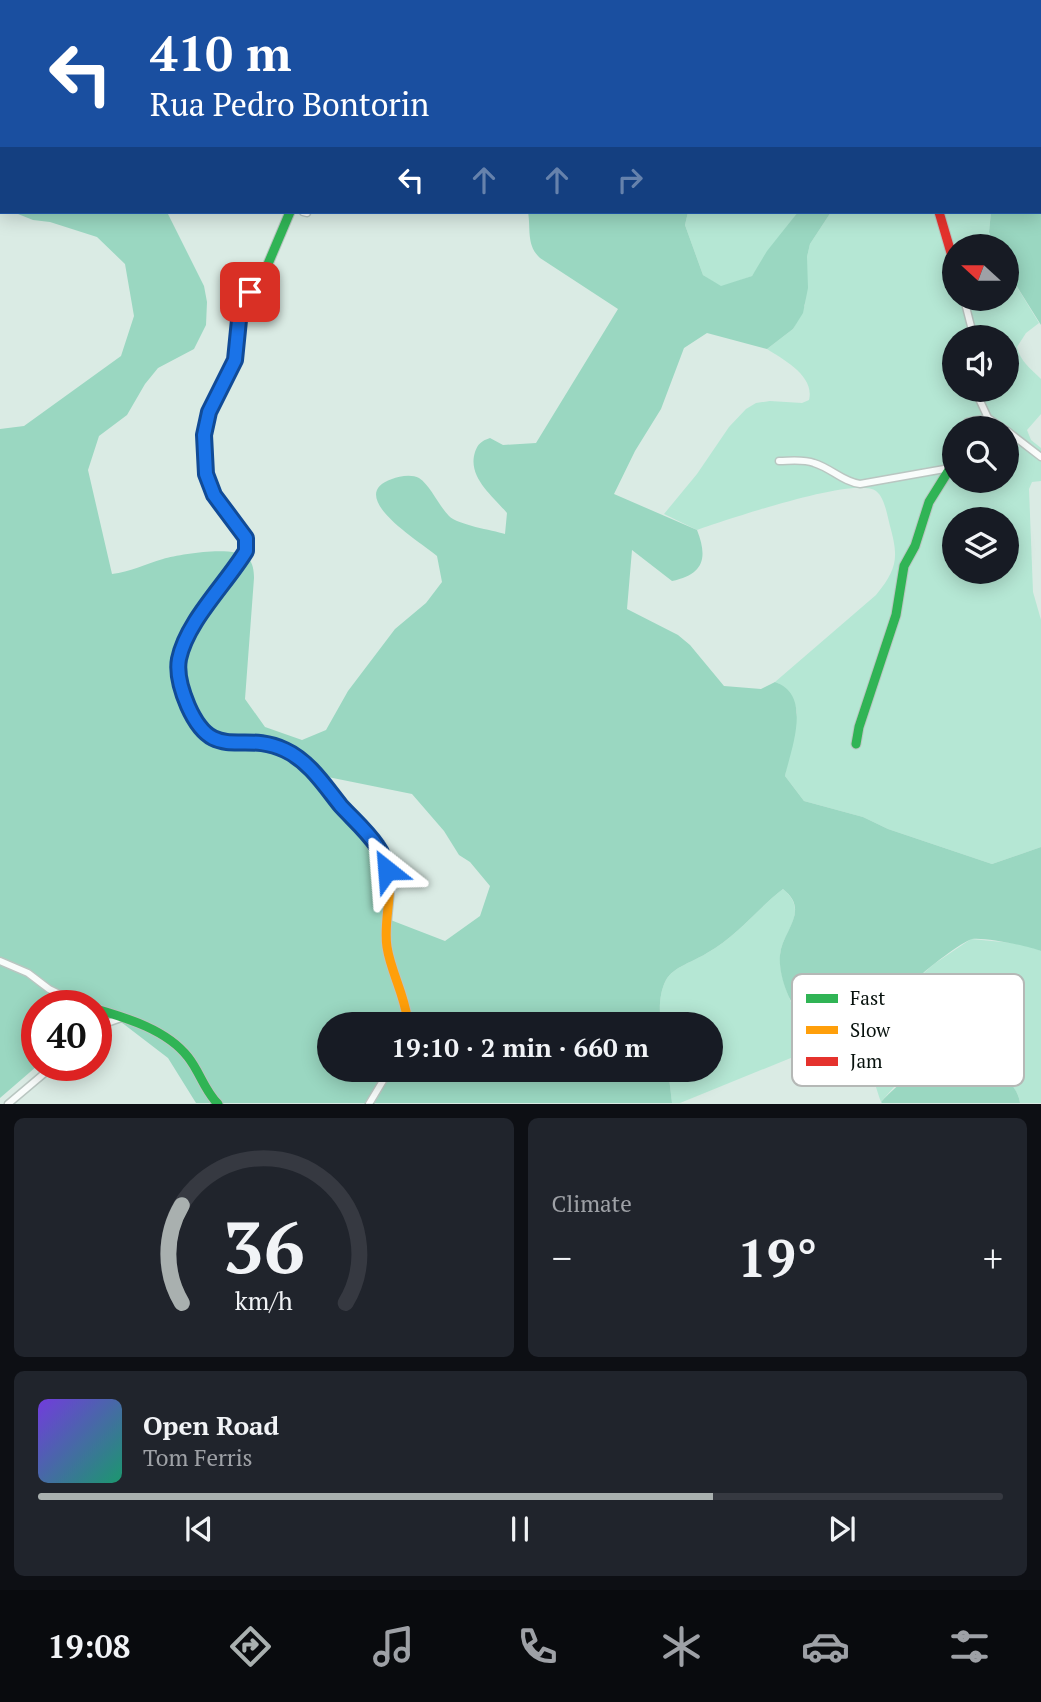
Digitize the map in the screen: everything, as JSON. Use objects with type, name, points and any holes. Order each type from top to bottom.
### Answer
[{"type":"street","points":[[289,214],[268,264],[240,310],[235,360],[209,412],[204,435],[206,474],[214,495],[246,538],[246,551],[191,631],[179,659],[179,675],[185,699],[203,732],[211,738],[228,743],[266,742],[288,751],[318,776],[376,844],[387,870],[389,885],[387,947],[407,1012]]},
{"type":"street","points":[[940,214],[945,234]]},
{"type":"street","points":[[234,291],[251,289]]},
{"type":"street","points":[[1019,440],[1041,457]]},
{"type":"street","points":[[779,461],[813,462],[832,470],[849,483],[860,484],[942,467]]},
{"type":"street","points":[[856,744],[859,727],[896,615],[904,566],[915,546],[929,502],[942,481]]},
{"type":"street","points":[[0,961],[28,973],[51,990]]},
{"type":"street","points":[[112,1013],[125,1017],[180,1047],[190,1059],[197,1077],[218,1104]]},
{"type":"street","points":[[112,1021],[125,1017]]},
{"type":"street","points":[[8,1104],[35,1081]]},
{"type":"street","points":[[369,1104],[382,1082]]},
{"type":"green space","points":[[18,214],[168,214],[204,286],[207,302],[206,325],[194,349],[158,368],[127,415],[99,436],[88,470],[112,574],[194,553],[231,552],[248,558],[253,567],[254,578],[245,699],[265,727],[302,740],[326,730],[348,691],[395,629],[426,603],[442,582],[437,556],[390,519],[380,507],[376,496],[379,487],[398,477],[419,478],[453,519],[505,534],[507,513],[478,478],[474,461],[476,449],[480,443],[490,438],[503,445],[536,443],[618,309],[540,258],[531,242],[528,214],[688,214],[685,225],[703,275],[721,286],[752,276],[767,251],[796,214],[830,214],[810,244],[807,257],[808,288],[803,313],[793,329],[767,349],[707,333],[684,348],[661,409],[635,451],[614,494],[697,530],[702,549],[701,563],[691,574],[672,581],[632,550],[627,609],[678,635],[690,645],[724,686],[761,689],[775,682],[787,689],[793,698],[796,724],[785,776],[804,801],[863,817],[888,829],[992,864],[1041,847],[1041,951],[1006,942],[972,939],[922,974],[792,974],[792,1003],[781,972],[780,955],[793,921],[795,905],[783,889],[718,946],[669,975],[661,996],[660,1012],[317,1012],[317,1082],[670,1082],[672,1103],[196,1103],[168,1058],[121,1022],[112,1024],[112,990],[21,990],[21,1080],[0,1098],[0,429],[24,426],[121,356],[134,316],[125,264],[97,237]],"holes":[[[318,775],[412,794],[444,831],[459,855],[470,862],[490,886],[480,916],[445,941],[388,919],[374,858]]]},
{"type":"green space","points":[[688,214],[797,214],[752,276],[721,287],[703,275],[685,225]]},
{"type":"green space","points":[[830,214],[991,214],[990,234],[942,234],[942,312],[1018,312],[1019,290],[1039,323],[1026,333],[1019,344],[1019,325],[942,325],[942,402],[1019,402],[1019,354],[1041,379],[1041,414],[1027,430],[1031,440],[1041,448],[1041,481],[1032,482],[1029,489],[1033,592],[1041,620],[1041,847],[992,864],[888,829],[863,817],[804,801],[785,776],[797,713],[790,695],[775,682],[876,595],[892,570],[895,547],[882,498],[876,491],[864,488],[843,489],[818,494],[760,509],[697,530],[664,514],[697,474],[729,427],[746,409],[756,403],[770,401],[802,403],[809,400],[810,391],[803,376],[767,349],[793,329],[805,305],[810,244]]},
{"type":"green space","points":[[991,214],[1041,214],[1041,325],[1019,290],[1019,234],[990,234]]},
{"type":"green space","points":[[783,889],[791,898],[795,915],[781,950],[780,965],[792,1005],[792,1057],[680,1103],[672,1103],[670,1082],[723,1082],[723,1012],[660,1012],[662,991],[669,975],[727,939]]},
{"type":"green space","points":[[971,939],[1024,944],[1041,951],[1041,1103],[1020,1103],[1013,1086],[1024,1086],[1024,974],[923,974]]},
{"type":"green space","points":[[875,1086],[895,1086],[881,1102]]},
{"type":"green space","points":[[1013,1086],[1020,1103],[881,1102],[897,1087]]},
{"type":"traffic: fast","points":[[270,744],[229,743],[207,735],[186,706],[178,670],[180,656],[190,630],[246,551],[246,539],[214,495],[206,474],[204,435],[214,398],[235,360],[240,310],[268,264],[289,214]]},
{"type":"traffic: fast","points":[[856,744],[859,727],[896,615],[904,566],[915,546],[929,502],[942,481]]},
{"type":"traffic: fast","points":[[112,1014],[133,1021],[169,1039],[188,1057],[218,1104]]},
{"type":"traffic: slow","points":[[270,744],[290,752],[315,773],[346,807],[383,859],[389,881],[387,947],[406,1012]]},
{"type":"traffic: jam","points":[[940,214],[945,234]]},
{"type":"route","points":[[250,292],[240,310],[235,360],[214,398],[204,435],[206,474],[214,495],[246,538],[246,551],[191,631],[179,659],[181,688],[198,725],[211,738],[228,743],[266,742],[288,751],[307,766],[376,844],[387,870]]}]
